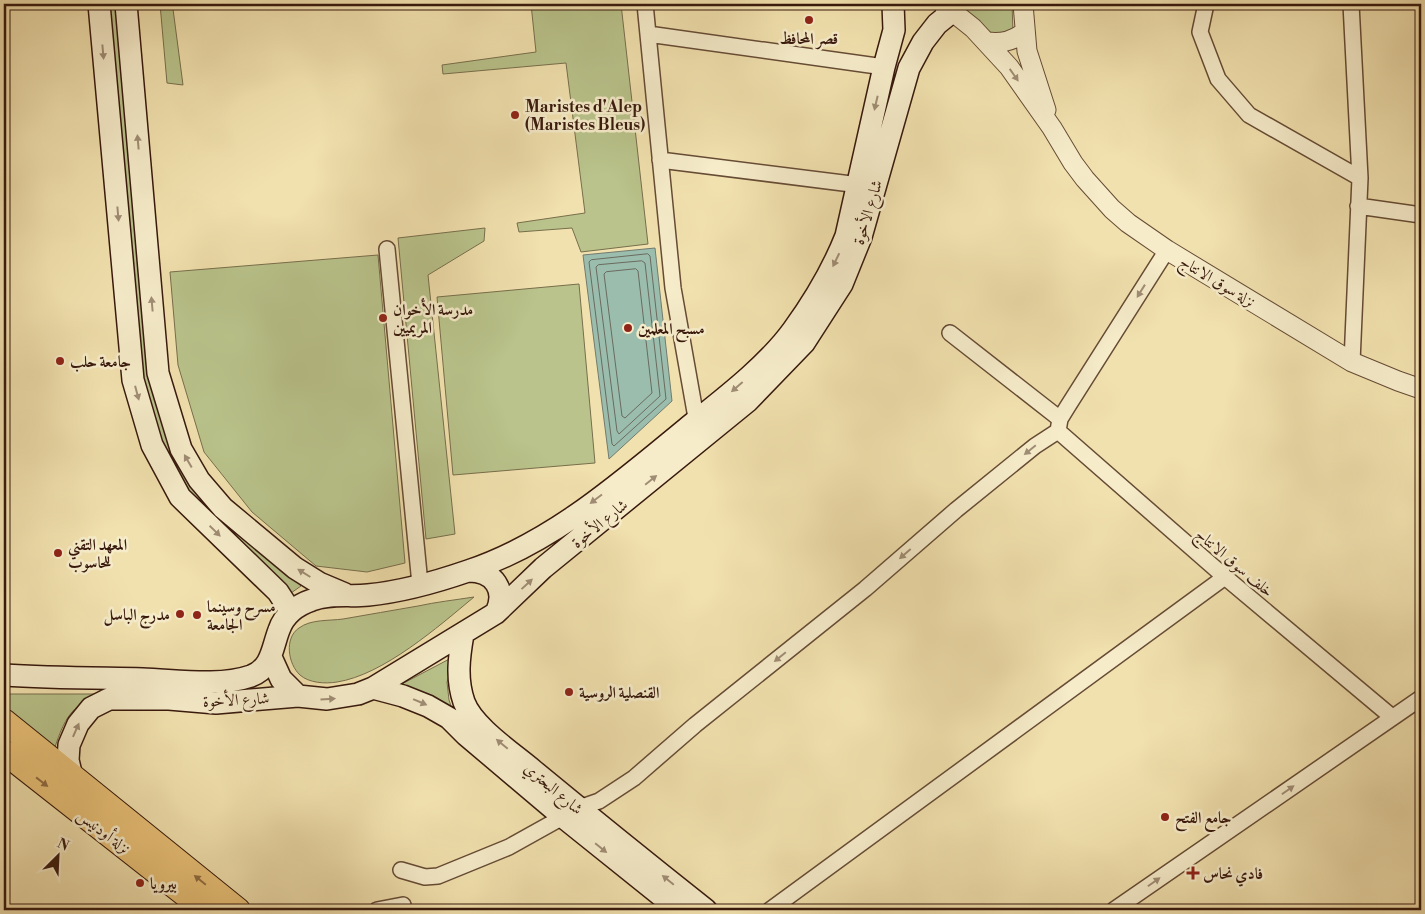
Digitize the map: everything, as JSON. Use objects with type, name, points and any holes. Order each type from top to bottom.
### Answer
[{"type":"main road","points":[[98,4],[134,380],[152,445],[180,497],[278,592],[290,612]]},
{"type":"main road","points":[[126,4],[158,373],[181,449],[199,480],[223,508],[295,568],[319,583],[347,595]]},
{"type":"main road","name":"شارع الأخوة","points":[[866,186],[884,67],[894,30],[893,4]]},
{"type":"main road","name":"شارع الأخوة","points":[[72,777],[68,760],[70,745],[78,724],[91,708],[108,699],[169,699],[216,703],[298,696],[327,699],[350,696],[373,688],[496,613],[699,430],[792,331],[837,258],[910,68],[923,42],[948,7]]},
{"type":"main road","name":"شارع الأخوة","points":[[4,675],[212,682],[252,675],[263,669],[271,657],[279,629],[290,612],[323,596],[368,595],[420,584],[468,571],[514,552],[559,527],[643,464],[699,430]]},
{"type":"main road","points":[[468,571],[484,573],[496,583],[500,598],[496,613]]},
{"type":"main road","name":"شارع البحتري","points":[[463,634],[458,661],[459,681],[464,703],[476,722],[571,813]]},
{"type":"main road","points":[[271,657],[281,679],[298,696]]},
{"type":"main road","name":"شارع البحتري","points":[[373,688],[404,696],[428,706],[449,718],[466,735],[706,910]]},
{"type":"main road","points":[[4,721],[238,910]]},
{"type":"main road","name":"نزلة أودنيس","points":[[4,752],[205,910]]},
{"type":"main road","points":[[571,813],[679,910]]},
{"type":"street","points":[[645,4],[673,288],[699,430]]},
{"type":"street","points":[[1023,4],[1027,50],[1052,128]]},
{"type":"street","points":[[1206,4],[1200,32],[1218,79],[1249,115],[1360,178]]},
{"type":"street","points":[[1351,4],[1360,178],[1352,362]]},
{"type":"street","points":[[948,7],[987,42],[1009,67],[1052,128]]},
{"type":"street","points":[[987,42],[1011,41],[1025,32]]},
{"type":"street","points":[[648,34],[884,67]]},
{"type":"street","name":"نزلة سوق الانتاج","points":[[1052,128],[1072,163],[1098,195],[1128,223],[1167,250],[1352,362],[1421,389]]},
{"type":"street","points":[[660,160],[866,186]]},
{"type":"street","points":[[1358,206],[1421,216]]},
{"type":"street","points":[[387,249],[420,584]]},
{"type":"street","points":[[401,870],[419,876],[432,878],[438,876],[509,847],[571,813],[599,801],[634,778],[695,725],[865,589],[1059,425],[1167,250]]},
{"type":"street","name":"خلف سوق الانتاج","points":[[950,333],[1059,425],[1225,577],[1392,717]]},
{"type":"street","points":[[770,910],[1225,577]]},
{"type":"street","points":[[1114,910],[1421,698]]},
{"type":"street","points":[[376,910],[403,905]]},
{"type":"green space","points":[[107,4],[119,4],[150,348],[218,511],[301,586],[291,593],[194,502],[166,456],[149,408],[140,360]]},
{"type":"green space","points":[[160,4],[176,4],[173,9],[183,85],[167,83]]},
{"type":"green space","points":[[531,4],[621,4],[648,244],[581,252],[572,228],[519,232],[517,223],[585,213],[566,63],[443,74],[442,65],[536,52]]},
{"type":"green space","points":[[956,4],[1012,4],[1013,32],[994,35]]},
{"type":"green space","points":[[485,228],[484,241],[428,275],[455,534],[426,539],[398,238]]},
{"type":"green space","points":[[378,255],[405,563],[367,572],[316,566],[252,512],[204,452],[178,365],[170,272]]},
{"type":"green space","points":[[579,284],[595,463],[453,475],[437,297]]},
{"type":"green space","points":[[474,597],[409,648],[373,670],[355,678],[332,683],[312,681],[300,675],[290,658],[290,644],[294,632],[309,623]]},
{"type":"green space","points":[[457,655],[447,682],[449,700],[456,720],[398,686]]},
{"type":"green space","points":[[4,694],[98,694],[81,704],[70,715],[65,722],[55,747],[4,706]]},
{"type":"water","name":"مسبح المعلمين","points":[[655,248],[672,401],[609,459],[583,255]]},
{"type":"place","name":"قصر المحافظ","points":[[809,20]]},
{"type":"place","name":"Maristes d'Alep (Maristes Bleus)","points":[[515,115]]},
{"type":"place","name":"مدرسة الأخوان المريميين","points":[[383,318]]},
{"type":"place","name":"مسبح المعلمين","points":[[628,328]]},
{"type":"place","name":"جامعة حلب","points":[[60,361]]},
{"type":"place","name":"المعهد التقني للحاسوب","points":[[58,553]]},
{"type":"place","name":"مدرج الباسل","points":[[180,614]]},
{"type":"place","name":"مسرح وسينما الجامعة","points":[[197,615]]},
{"type":"place","name":"القنصلية الروسية","points":[[569,692]]},
{"type":"place","name":"جامع الفتح","points":[[1165,817]]},
{"type":"place","name":"فادي نحاس","points":[[1193,873]]},
{"type":"place","name":"بيرويا","points":[[140,883]]}]
